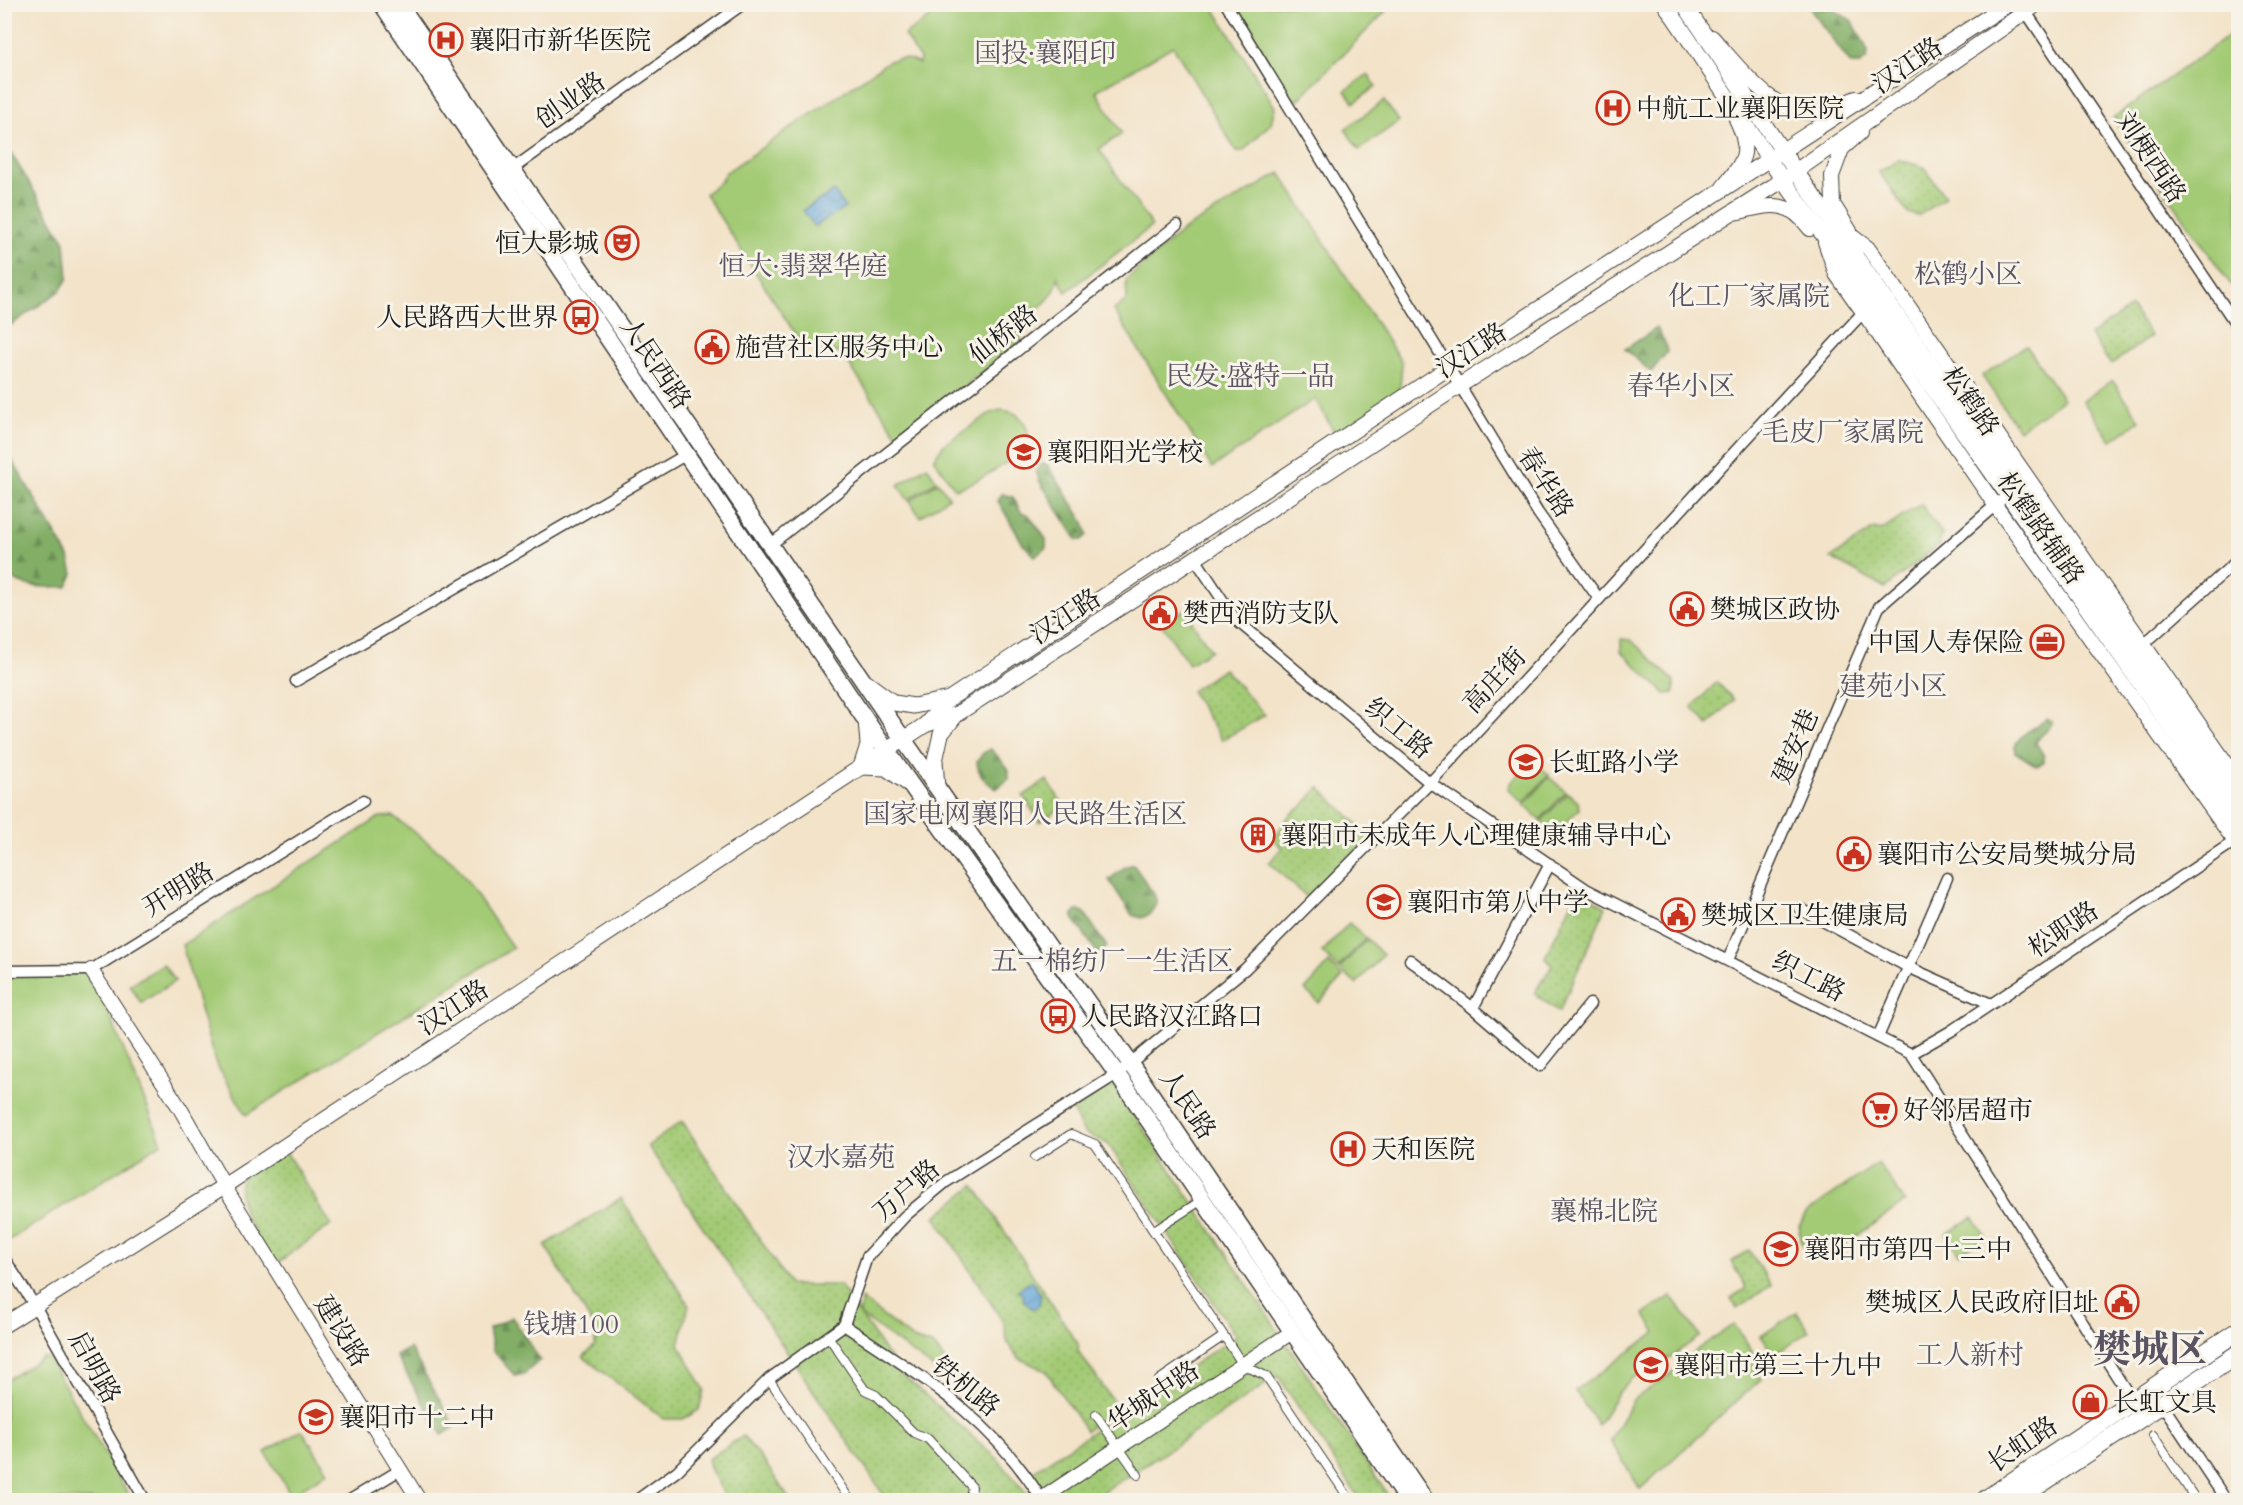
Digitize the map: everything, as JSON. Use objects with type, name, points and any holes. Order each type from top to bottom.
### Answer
[{"type":"highway","name":"长虹路","points":[[1985,1500],[2238,1331]]},
{"type":"highway","name":"长虹路","points":[[2016,1500],[2238,1354]]},
{"type":"main road","name":"人民西路","points":[[382,4],[886,750]]},
{"type":"main road","name":"人民西路","points":[[399,4],[903,739]]},
{"type":"main road","name":"松鹤路","points":[[1665,4],[1719,84],[1777,156]]},
{"type":"main road","name":"汉江路","points":[[925,725],[950,699],[1448,368],[2008,4]]},
{"type":"main road","name":"松鹤路","points":[[1685,7],[1789,175],[1825,225],[1872,302],[2007,494],[2166,709],[2238,800]]},
{"type":"main road","name":"汉江路","points":[[4,1325],[224,1186],[903,739],[925,725],[957,714],[1196,560],[1459,386],[1729,214],[2032,8]]},
{"type":"main road","name":"松鹤路","points":[[1872,302],[1922,338],[2043,510],[2127,655]]},
{"type":"main road","points":[[866,683],[894,703],[914,706],[950,699]]},
{"type":"main road","name":"松鹤路","points":[[2166,709],[2238,824]]},
{"type":"main road","points":[[937,787],[935,760],[941,734],[957,714]]},
{"type":"main road","points":[[866,720],[868,745],[861,767],[886,768],[912,787]]},
{"type":"main road","name":"人民路","points":[[903,739],[1130,1063],[1425,1500]]},
{"type":"main road","name":"人民路","points":[[886,750],[1117,1074],[1407,1500]]},
{"type":"street","name":"创业路","points":[[511,170],[743,4]]},
{"type":"street","points":[[1226,4],[1459,386]]},
{"type":"street","points":[[1685,7],[1764,94],[1789,108],[1816,112],[1870,94]]},
{"type":"street","name":"刘梗西路","points":[[2032,8],[2238,327]]},
{"type":"street","points":[[1717,195],[1743,162],[1744,136],[1719,84]]},
{"type":"street","points":[[1855,238],[1833,204],[1832,176],[1842,149],[1884,109]]},
{"type":"street","points":[[1729,214],[1778,205],[1801,216],[1829,255]]},
{"type":"street","name":"仙桥路","points":[[770,545],[1177,225]]},
{"type":"street","points":[[1825,225],[1855,238],[1868,248],[1922,338]]},
{"type":"street","name":"松鹤路辅路","points":[[1825,225],[1829,255],[1836,273],[1872,302],[1995,505],[2127,655],[2166,709],[2237,843]]},
{"type":"street","name":"高庄街","points":[[1117,1074],[1245,969],[1430,783],[1872,302]]},
{"type":"street","name":"春华路","points":[[1459,386],[1538,513],[1599,599]]},
{"type":"street","points":[[296,681],[687,454]]},
{"type":"street","name":"建安巷","points":[[1728,960],[1879,607],[2007,494]]},
{"type":"street","name":"织工路","points":[[1196,560],[1234,619],[1430,783],[1586,889],[1911,1054]]},
{"type":"street","points":[[2127,655],[2238,560]]},
{"type":"street","name":"松鹤路辅路","points":[[2166,709],[2238,780]]},
{"type":"street","name":"开明路","points":[[91,970],[363,801]]},
{"type":"street","name":"松职路","points":[[1911,1054],[2237,843]]},
{"type":"street","points":[[1473,1008],[1550,864]]},
{"type":"street","points":[[1878,1037],[1947,878]]},
{"type":"street","points":[[1799,908],[1908,968],[1991,1004]]},
{"type":"street","points":[[1410,960],[1473,1008],[1540,1066],[1590,1004]]},
{"type":"street","points":[[4,971],[91,970]]},
{"type":"street","name":"建设路","points":[[91,970],[181,1110],[224,1186],[419,1500]]},
{"type":"street","points":[[1911,1054],[2132,1400]]},
{"type":"street","name":"万户路","points":[[844,1325],[867,1257],[906,1216],[946,1182],[1117,1074]]},
{"type":"street","points":[[1035,1157],[1071,1134],[1095,1144],[1243,1365],[1266,1376],[1350,1500]]},
{"type":"street","points":[[1154,1231],[1202,1200]]},
{"type":"street","name":"启明路","points":[[4,1258],[35,1306],[145,1500]]},
{"type":"street","points":[[637,1500],[677,1471],[769,1379],[844,1325]]},
{"type":"street","name":"铁机路","points":[[844,1325],[965,1409],[996,1439],[1016,1463],[1041,1500]]},
{"type":"street","name":"华城中路","points":[[1041,1500],[1292,1332]]},
{"type":"street","points":[[828,1336],[865,1390],[876,1395],[914,1433],[928,1439],[972,1487],[969,1500]]},
{"type":"street","points":[[1159,1380],[1224,1336]]},
{"type":"street","points":[[769,1379],[850,1500]]},
{"type":"street","points":[[2162,1404],[2226,1500]]},
{"type":"street","points":[[1096,1415],[1138,1475]]},
{"type":"street","points":[[2153,1435],[2196,1500]]},
{"type":"street","points":[[350,1500],[400,1470]]},
{"type":"green space","points":[[940,5],[1212,5],[1275,107],[1271,123],[1243,151],[1236,151],[1173,46],[1096,91],[1122,134],[1099,149],[1152,226],[1066,292],[1058,277],[1053,293],[1041,306],[1026,315],[1010,320],[1021,337],[1020,342],[899,438],[842,354],[801,343],[705,194],[721,181],[725,173],[889,61],[904,59],[919,64],[920,59],[904,35],[943,9]]},
{"type":"green space","points":[[1234,5],[1392,5],[1297,101],[1287,94]]},
{"type":"green space","points":[[1810,5],[1827,5],[1853,22],[1868,51],[1867,58],[1860,64],[1851,64],[1812,12]]},
{"type":"green space","points":[[2238,29],[2238,295],[2113,118]]},
{"type":"green space","points":[[1368,74],[1376,86],[1354,103],[1345,91]]},
{"type":"green space","points":[[1384,101],[1399,121],[1359,150],[1345,129]]},
{"type":"green space","points":[[5,143],[65,242],[68,278],[60,291],[5,329]]},
{"type":"green space","points":[[1898,160],[1924,167],[1945,197],[1918,216],[1908,213],[1879,172]]},
{"type":"green space","points":[[1280,173],[1402,363],[1399,401],[1339,440],[1315,399],[1212,468],[1114,310],[1127,300],[1126,280],[1183,230]]},
{"type":"green space","points":[[2131,307],[2151,336],[2111,365],[2090,335]]},
{"type":"green space","points":[[1657,328],[1667,352],[1651,372],[1625,349]]},
{"type":"green space","points":[[2026,345],[2063,399],[2019,430],[1982,376]]},
{"type":"green space","points":[[2112,380],[2140,420],[2111,441],[2083,401]]},
{"type":"green space","points":[[1001,410],[1013,413],[1022,419],[1028,432],[1026,443],[1013,458],[1004,464],[983,477],[955,489],[934,459],[943,445],[991,413]]},
{"type":"green space","points":[[4,446],[69,557],[73,574],[67,587],[25,585],[5,571]]},
{"type":"green space","points":[[1042,464],[1047,464],[1084,522],[1087,535],[1082,540],[1077,540],[1040,482],[1036,471]]},
{"type":"green space","points":[[927,466],[937,481],[908,500],[898,485]]},
{"type":"green space","points":[[938,482],[949,497],[920,517],[910,501]]},
{"type":"green space","points":[[1002,494],[1013,497],[1021,512],[1029,515],[1046,539],[1046,548],[1035,556],[1023,544],[998,501]]},
{"type":"green space","points":[[1921,504],[1942,534],[1939,545],[1885,588],[1831,558],[1874,529],[1881,531]]},
{"type":"green space","points":[[1184,610],[1211,650],[1189,664],[1162,625]]},
{"type":"green space","points":[[1621,639],[1631,640],[1674,681],[1674,693],[1665,694],[1621,651]]},
{"type":"green space","points":[[1224,669],[1265,715],[1222,740],[1191,691]]},
{"type":"green space","points":[[1717,682],[1734,700],[1708,725],[1692,707]]},
{"type":"green space","points":[[2047,719],[2052,723],[2051,726],[2036,743],[2044,756],[2044,762],[2037,766],[2015,752],[2015,747],[2021,737]]},
{"type":"green space","points":[[991,749],[1008,768],[1009,779],[996,789],[983,777],[977,762],[983,753]]},
{"type":"green space","points":[[1530,763],[1536,763],[1549,775],[1523,803],[1509,790],[1510,784]]},
{"type":"green space","points":[[1549,777],[1566,792],[1540,820],[1524,805]]},
{"type":"green space","points":[[1047,780],[1064,806],[1040,822],[1023,796]]},
{"type":"green space","points":[[1319,787],[1371,837],[1309,899],[1269,863],[1282,848],[1274,840],[1284,822],[1302,807]]},
{"type":"green space","points":[[1568,793],[1578,802],[1579,809],[1559,830],[1553,831],[1541,821]]},
{"type":"green space","points":[[393,816],[455,863],[513,948],[246,1115],[215,1062],[182,945],[380,817]]},
{"type":"green space","points":[[1133,864],[1154,894],[1157,903],[1150,914],[1142,918],[1132,915],[1109,880],[1125,867]]},
{"type":"green space","points":[[1578,890],[1606,907],[1559,1012],[1534,993],[1552,966],[1545,957]]},
{"type":"green space","points":[[1078,910],[1084,912],[1107,947],[1098,954],[1073,918],[1073,914]]},
{"type":"green space","points":[[1349,923],[1366,938],[1338,968],[1322,952]]},
{"type":"green space","points":[[1367,939],[1383,955],[1356,984],[1339,969]]},
{"type":"green space","points":[[1329,963],[1343,977],[1319,1003],[1305,990]]},
{"type":"green space","points":[[163,964],[175,981],[141,1003],[130,985]]},
{"type":"green space","points":[[91,970],[162,1143],[5,1243],[4,971]]},
{"type":"green space","points":[[1113,1083],[1391,1500],[1360,1500],[1278,1376],[1090,1500],[1048,1500],[1032,1472],[1236,1336],[1108,1144],[1084,1133],[1072,1110]]},
{"type":"green space","points":[[682,1121],[790,1285],[840,1285],[900,1373],[997,1458],[1032,1500],[887,1500],[648,1146]]},
{"type":"green space","points":[[283,1147],[331,1225],[273,1266],[247,1220],[242,1206],[240,1182],[247,1169]]},
{"type":"green space","points":[[1878,1163],[1905,1202],[1835,1251],[1815,1254],[1808,1251],[1800,1239],[1802,1221],[1807,1212]]},
{"type":"green space","points":[[974,1185],[1078,1344],[1078,1351],[1118,1408],[1086,1431],[1046,1371],[1018,1358],[1007,1342],[1004,1323],[935,1217]]},
{"type":"green space","points":[[621,1198],[689,1305],[679,1344],[704,1389],[699,1410],[683,1419],[664,1419],[583,1357],[595,1345],[595,1329],[545,1245]]},
{"type":"green space","points":[[1973,1217],[1986,1237],[1959,1254],[1946,1234]]},
{"type":"green space","points":[[1749,1250],[1771,1285],[1737,1309],[1731,1298],[1745,1289],[1745,1285],[1731,1262]]},
{"type":"green space","points":[[1671,1296],[1700,1336],[1665,1361],[1632,1378],[1618,1393],[1598,1425],[1575,1391],[1656,1332],[1644,1314]]},
{"type":"green space","points":[[861,1299],[913,1339],[934,1346],[969,1394],[860,1315]]},
{"type":"green space","points":[[1797,1312],[1809,1331],[1774,1355],[1761,1336]]},
{"type":"green space","points":[[512,1317],[540,1360],[524,1374],[515,1376],[493,1351],[489,1329]]},
{"type":"green space","points":[[1734,1324],[1759,1362],[1753,1366],[1761,1379],[1640,1489],[1610,1440],[1633,1400],[1668,1376],[1699,1348]]},
{"type":"green space","points":[[410,1348],[455,1427],[442,1435],[396,1356]]},
{"type":"green space","points":[[43,1357],[49,1359],[132,1500],[5,1500],[5,1381]]},
{"type":"green space","points":[[302,1430],[328,1472],[291,1495],[265,1452]]},
{"type":"green space","points":[[743,1436],[790,1500],[727,1500],[711,1470],[708,1459]]},
{"type":"water","points":[[834,191],[845,208],[814,227],[803,210]]},
{"type":"water","points":[[1031,1280],[1041,1295],[1039,1305],[1033,1309],[1023,1300],[1018,1290]]},
{"type":"place","name":"襄阳市新华医院","points":[[446,40]]},
{"type":"place","name":"中航工业襄阳医院","points":[[1613,108]]},
{"type":"place","name":"恒大影城","points":[[622,243]]},
{"type":"place","name":"人民路西大世界","points":[[581,317]]},
{"type":"place","name":"施营社区服务中心","points":[[712,347]]},
{"type":"place","name":"襄阳阳光学校","points":[[1024,452]]},
{"type":"place","name":"樊城区政协","points":[[1687,609]]},
{"type":"place","name":"樊西消防支队","points":[[1160,613]]},
{"type":"place","name":"中国人寿保险","points":[[2047,642]]},
{"type":"place","name":"长虹路小学","points":[[1526,762]]},
{"type":"place","name":"襄阳市未成年人心理健康辅导中心","points":[[1258,835]]},
{"type":"place","name":"襄阳市公安局樊城分局","points":[[1854,854]]},
{"type":"place","name":"襄阳市第八中学","points":[[1384,902]]},
{"type":"place","name":"樊城区卫生健康局","points":[[1678,915]]},
{"type":"place","name":"人民路汉江路口","points":[[1058,1016]]},
{"type":"place","name":"好邻居超市","points":[[1880,1110]]},
{"type":"place","name":"天和医院","points":[[1348,1149]]},
{"type":"place","name":"襄阳市第四十三中","points":[[1781,1249]]},
{"type":"place","name":"樊城区人民政府旧址","points":[[2122,1302]]},
{"type":"place","name":"襄阳市第三十九中","points":[[1651,1365]]},
{"type":"place","name":"长虹文具","points":[[2090,1402]]},
{"type":"place","name":"襄阳市十二中","points":[[316,1417]]},
{"type":"district","name":"国投·襄阳印","points":[[1045,53]]},
{"type":"district","name":"恒大·翡翠华庭","points":[[803,266]]},
{"type":"district","name":"松鹤小区","points":[[1968,274]]},
{"type":"district","name":"化工厂家属院","points":[[1749,296]]},
{"type":"district","name":"民发·盛特一品","points":[[1250,376]]},
{"type":"district","name":"春华小区","points":[[1681,386]]},
{"type":"district","name":"毛皮厂家属院","points":[[1843,432]]},
{"type":"district","name":"建苑小区","points":[[1893,686]]},
{"type":"district","name":"国家电网襄阳人民路生活区","points":[[1025,814]]},
{"type":"district","name":"五一棉纺厂一生活区","points":[[1112,961]]},
{"type":"district","name":"汉水嘉苑","points":[[841,1157]]},
{"type":"district","name":"襄棉北院","points":[[1604,1211]]},
{"type":"district","name":"钱塘100","points":[[571,1324]]},
{"type":"district","name":"樊城区","points":[[2150,1349]]},
{"type":"district","name":"工人新村","points":[[1970,1355]]}]
